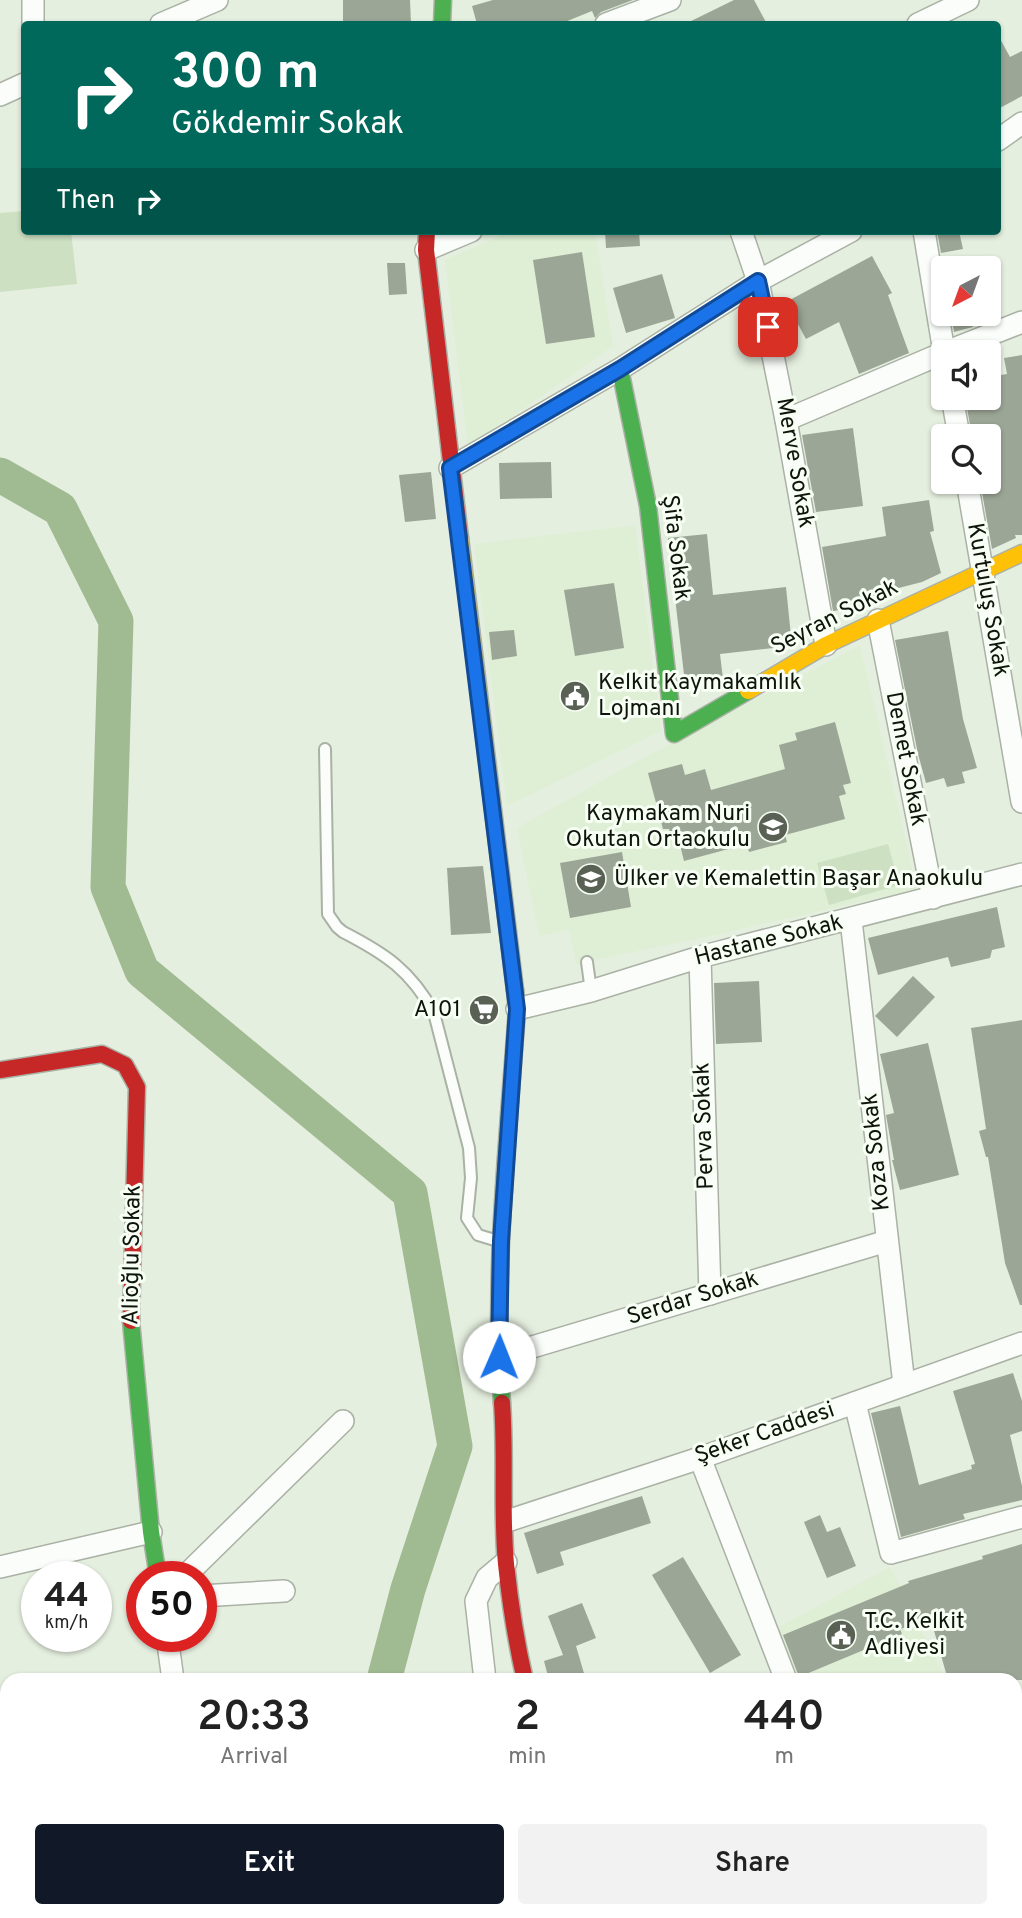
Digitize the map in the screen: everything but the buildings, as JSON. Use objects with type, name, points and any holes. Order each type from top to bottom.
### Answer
[{"type":"main road","points":[[442,21],[443,0]]},
{"type":"main road","points":[[427,240],[450,468],[517,1009],[501,1241],[499,1357],[505,1438],[506,1562],[523,1673]]},
{"type":"main road","name":"Şifa Sokak","points":[[620,369],[648,506],[674,734]]},
{"type":"main road","name":"Seyran Sokak","points":[[674,734],[826,645],[1022,553]]},
{"type":"main road","name":"Alioğlu Sokak","points":[[0,1070],[102,1054],[114,1057],[125,1065],[133,1075],[137,1087],[131,1323],[156,1561]]},
{"type":"street","points":[[33,0],[33,21]]},
{"type":"street","points":[[168,21],[217,0]]},
{"type":"street","points":[[941,19],[968,0]]},
{"type":"street","points":[[616,21],[665,7]]},
{"type":"street","points":[[0,95],[21,85]]},
{"type":"street","points":[[1001,138],[1022,123]]},
{"type":"street","points":[[427,240],[451,235]]},
{"type":"street","name":"Merve Sokak","points":[[742,235],[758,281],[826,645]]},
{"type":"street","points":[[450,468],[620,369],[758,281],[844,235]]},
{"type":"street","points":[[925,235],[942,340]]},
{"type":"street","points":[[976,340],[1022,323]]},
{"type":"street","points":[[786,420],[931,358]]},
{"type":"street","name":"Kurtuluş Sokak","points":[[969,494],[1022,802]]},
{"type":"street","name":"Demet Sokak","points":[[878,620],[933,898]]},
{"type":"street","name":"Hastane Sokak","points":[[517,1009],[591,991],[711,952],[851,920],[1022,874]]},
{"type":"street","name":"Koza Sokak","points":[[851,920],[904,1385]]},
{"type":"street","name":"Perva Sokak","points":[[710,1294],[711,952]]},
{"type":"street","name":"Serdar Sokak","points":[[499,1357],[887,1241]]},
{"type":"street","name":"Şeker Caddesi","points":[[507,1521],[699,1458],[1022,1343]]},
{"type":"street","points":[[855,1403],[891,1553],[1022,1517]]},
{"type":"street","points":[[200,1561],[343,1421]]},
{"type":"street","points":[[699,1458],[783,1673]]},
{"type":"street","points":[[0,1567],[152,1532]]},
{"type":"street","points":[[484,1673],[476,1601],[487,1578],[506,1562]]},
{"type":"street","points":[[217,1595],[284,1591]]},
{"type":"street","points":[[169,1652],[172,1673]]},
{"type":"lane","points":[[325,749],[328,914],[343,932],[389,957],[402,968],[435,1013],[469,1148],[471,1178],[467,1218],[478,1236],[501,1241]]},
{"type":"lane","points":[[587,962],[591,991]]},
{"type":"shaded area","points":[[21,211],[21,235],[71,235],[77,284],[0,292],[0,213]]},
{"type":"shaded area","points":[[502,235],[596,235],[613,346],[468,448],[445,260]]},
{"type":"shaded area","name":"Kelkit Kaymakamlık Lojmanı","points":[[635,525],[661,731],[507,806],[474,544]]},
{"type":"shaded area","name":"Kaymakam Nuri Okutan Ortaokulu","points":[[860,645],[917,889],[576,964],[569,930],[539,936],[517,828],[632,764]]},
{"type":"shaded area","points":[[888,844],[899,885],[829,905],[817,863]]},
{"type":"shaded area","points":[[890,1567],[943,1673],[783,1673],[768,1633]]},
{"type":"waterway","points":[[0,475],[60,509],[116,621],[108,887],[142,971],[410,1193],[455,1446],[408,1589],[386,1673]]},
{"type":"traffic: fast","points":[[442,21],[443,0]]},
{"type":"traffic: fast","points":[[620,369],[648,506],[674,734],[748,691]]},
{"type":"traffic: fast","points":[[502,1403],[500,1255],[517,1009],[515,990]]},
{"type":"traffic: fast","points":[[131,1321],[156,1561]]},
{"type":"traffic: slow","points":[[460,538],[515,990]]},
{"type":"traffic: slow","points":[[748,691],[826,645],[1022,553]]},
{"type":"traffic: jam","points":[[427,235],[426,250],[460,538]]},
{"type":"traffic: jam","points":[[0,1070],[102,1054],[125,1065],[137,1087],[131,1321]]},
{"type":"traffic: jam","points":[[502,1403],[506,1564],[524,1673]]},
{"type":"place","name":"Kelkit Kaymakamlık Lojmanı","points":[[575,696]]},
{"type":"place","name":"Kaymakam Nuri Okutan Ortaokulu","points":[[773,827]]},
{"type":"place","name":"Ülker ve Kemalettin Başar Anaokulu","points":[[591,879]]},
{"type":"place","name":"A101","points":[[484,1010]]},
{"type":"place","name":"T.C. Kelkit Adliyesi","points":[[841,1635]]},
{"type":"route","points":[[499,1357],[501,1241],[517,1009],[450,468],[620,369],[758,281],[768,327]]}]
